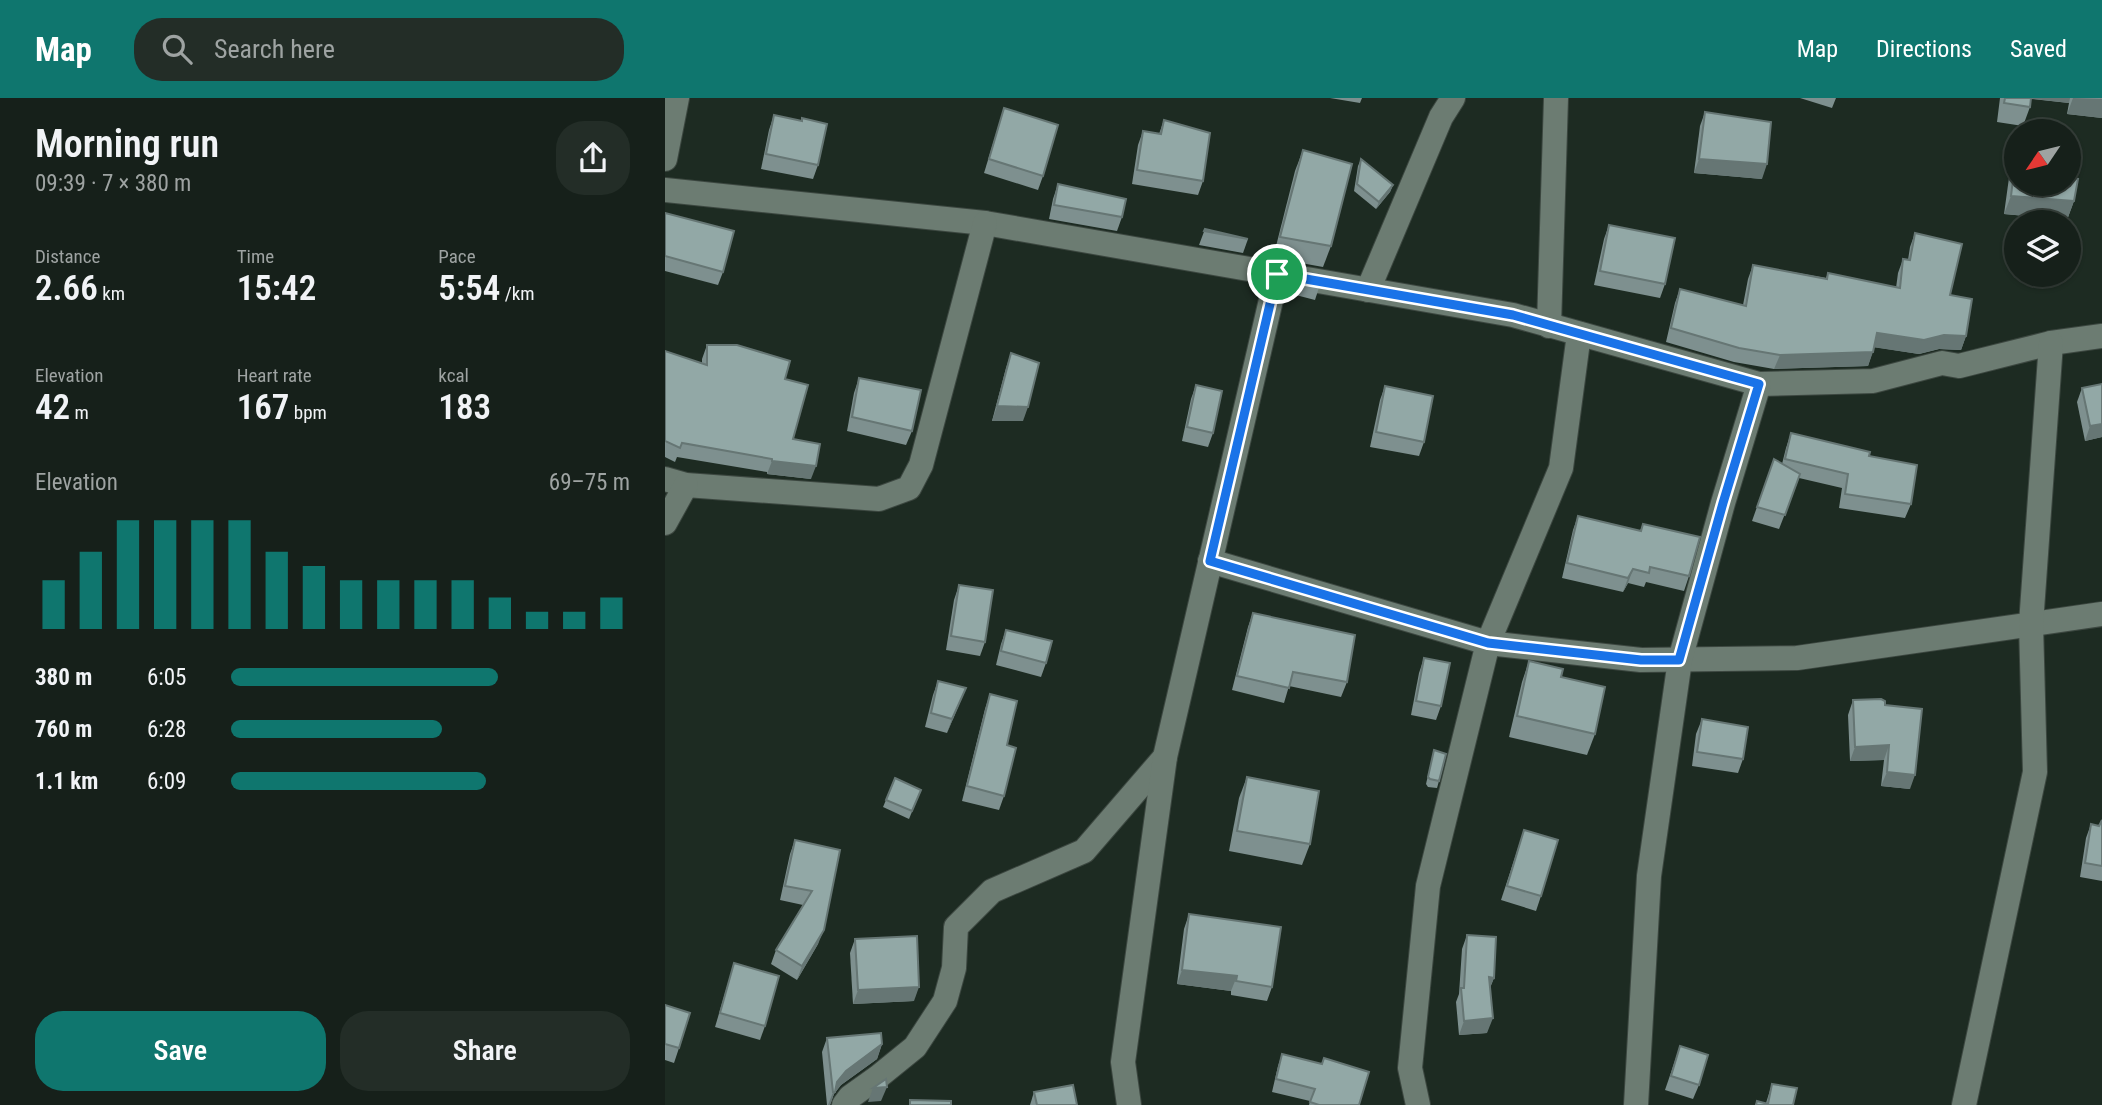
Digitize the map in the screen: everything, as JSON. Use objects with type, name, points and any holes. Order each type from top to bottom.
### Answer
[{"type":"street","points":[[665,159],[677,98]]},
{"type":"street","points":[[1367,290],[1441,117],[1453,98]]},
{"type":"street","points":[[1549,326],[1556,98]]},
{"type":"street","points":[[665,190],[985,223],[1513,315],[1759,384],[1873,381],[1942,363],[1959,366],[2051,342],[2102,336]]},
{"type":"street","points":[[665,523],[676,482],[879,499],[909,488],[921,465],[985,223]]},
{"type":"street","points":[[1129,1105],[1123,1062],[1165,757],[1277,274]]},
{"type":"street","points":[[1418,1105],[1411,1068],[1428,886],[1488,643],[1561,468],[1579,334]]},
{"type":"street","points":[[1964,1105],[2035,772],[2031,624],[2051,342]]},
{"type":"street","points":[[1636,1105],[1650,876],[1679,660],[1759,384]]},
{"type":"street","points":[[1210,561],[1488,643],[1641,660],[1797,658],[2102,614]]},
{"type":"street","points":[[844,1105],[850,1097],[915,1047],[945,1001],[954,968],[956,927],[992,891],[1084,851],[1165,757]]},
{"type":"building","points":[[2005,98],[2031,98],[2030,107],[2004,103]]},
{"type":"building","points":[[1004,108],[1058,125],[1043,176],[989,159]]},
{"type":"building","points":[[1705,112],[1771,122],[1767,164],[1699,159]]},
{"type":"building","points":[[774,115],[827,124],[818,165],[766,154]]},
{"type":"building","points":[[1164,120],[1210,133],[1203,181],[1137,170],[1143,131],[1161,134]]},
{"type":"building","points":[[1303,150],[1352,164],[1331,246],[1280,237]]},
{"type":"building","points":[[1361,159],[1393,185],[1379,202],[1357,184]]},
{"type":"building","points":[[1058,184],[1126,199],[1122,217],[1054,205]]},
{"type":"building","points":[[2011,196],[2075,196],[2074,201]]},
{"type":"building","points":[[665,213],[734,231],[723,272],[665,256]]},
{"type":"building","points":[[1609,225],[1675,238],[1665,284],[1600,271]]},
{"type":"building","points":[[1205,229],[1248,239],[1204,231]]},
{"type":"building","points":[[1915,233],[1962,244],[1950,295],[1972,299],[1966,336],[1944,335],[1924,340],[1877,333],[1873,352],[1780,355],[1739,348],[1671,328],[1680,289],[1746,306],[1753,265],[1827,279],[1828,273],[1900,288],[1903,259],[1910,260]]},
{"type":"building","points":[[1296,272],[1323,275],[1322,279]]},
{"type":"building","points":[[707,345],[737,345],[790,361],[785,379],[808,385],[793,439],[820,444],[816,466],[772,461],[682,443],[680,448],[665,441],[665,351],[707,365]]},
{"type":"building","points":[[1011,353],[1039,363],[1028,407],[997,406]]},
{"type":"building","points":[[859,378],[921,390],[912,431],[852,417]]},
{"type":"building","points":[[2102,384],[2102,424],[2090,426],[2082,388]]},
{"type":"building","points":[[1196,385],[1222,391],[1213,433],[1187,427]]},
{"type":"building","points":[[1385,386],[1433,396],[1424,442],[1376,432]]},
{"type":"building","points":[[1791,433],[1870,452],[1869,456],[1917,465],[1911,504],[1845,494],[1848,474],[1785,459]]},
{"type":"building","points":[[1774,459],[1800,474],[1785,515],[1757,507]]},
{"type":"building","points":[[1578,516],[1641,531],[1643,524],[1700,537],[1689,576],[1650,567],[1649,573],[1633,569],[1628,578],[1567,563]]},
{"type":"building","points":[[959,585],[993,590],[985,642],[951,636]]},
{"type":"building","points":[[1253,613],[1355,635],[1347,682],[1293,672],[1289,688],[1237,676]]},
{"type":"building","points":[[1006,630],[1052,641],[1046,663],[1001,651]]},
{"type":"building","points":[[1424,658],[1450,663],[1441,706],[1416,701]]},
{"type":"building","points":[[1529,661],[1563,669],[1561,677],[1605,687],[1595,734],[1517,716]]},
{"type":"building","points":[[938,681],[966,688],[952,719],[931,713]]},
{"type":"building","points":[[990,694],[1017,701],[1007,745],[1016,748],[1004,796],[967,786]]},
{"type":"building","points":[[1853,700],[1885,701],[1885,705],[1922,709],[1915,775],[1887,772],[1889,745],[1855,747]]},
{"type":"building","points":[[1702,719],[1748,727],[1743,759],[1697,752]]},
{"type":"building","points":[[1434,750],[1446,754],[1439,781],[1428,777]]},
{"type":"building","points":[[1247,777],[1319,791],[1310,844],[1237,831]]},
{"type":"building","points":[[895,778],[921,790],[912,811],[886,800]]},
{"type":"building","points":[[2102,820],[2102,866],[2085,863],[2091,824],[2099,826]]},
{"type":"building","points":[[1524,830],[1558,840],[1541,896],[1507,886]]},
{"type":"building","points":[[795,840],[840,850],[824,930],[802,966],[776,950],[812,891],[785,886]]},
{"type":"building","points":[[1189,914],[1281,927],[1272,987],[1236,981],[1237,976],[1182,970]]},
{"type":"building","points":[[1467,935],[1496,937],[1494,978],[1489,977],[1493,1018],[1464,1021],[1461,988],[1464,988]]},
{"type":"building","points":[[917,936],[919,987],[858,990],[855,939]]},
{"type":"building","points":[[734,963],[779,976],[765,1026],[720,1013]]},
{"type":"building","points":[[665,1005],[690,1013],[679,1048],[665,1044]]},
{"type":"building","points":[[881,1033],[882,1044],[846,1071],[833,1092],[827,1038]]},
{"type":"building","points":[[1680,1046],[1708,1055],[1699,1085],[1671,1076]]},
{"type":"building","points":[[1282,1054],[1322,1064],[1324,1058],[1369,1072],[1359,1105],[1319,1105],[1310,1102],[1315,1089],[1276,1079]]},
{"type":"building","points":[[886,1079],[887,1087],[873,1088]]},
{"type":"building","points":[[1772,1084],[1797,1088],[1793,1105],[1756,1105],[1757,1101],[1768,1104]]},
{"type":"building","points":[[1073,1085],[1077,1105],[1037,1105],[1034,1092]]},
{"type":"building","points":[[910,1100],[951,1101],[951,1105],[910,1105]]},
{"type":"route","points":[[1277,274],[1513,315],[1759,384],[1679,660],[1641,660],[1488,643],[1210,561],[1277,274]]}]
